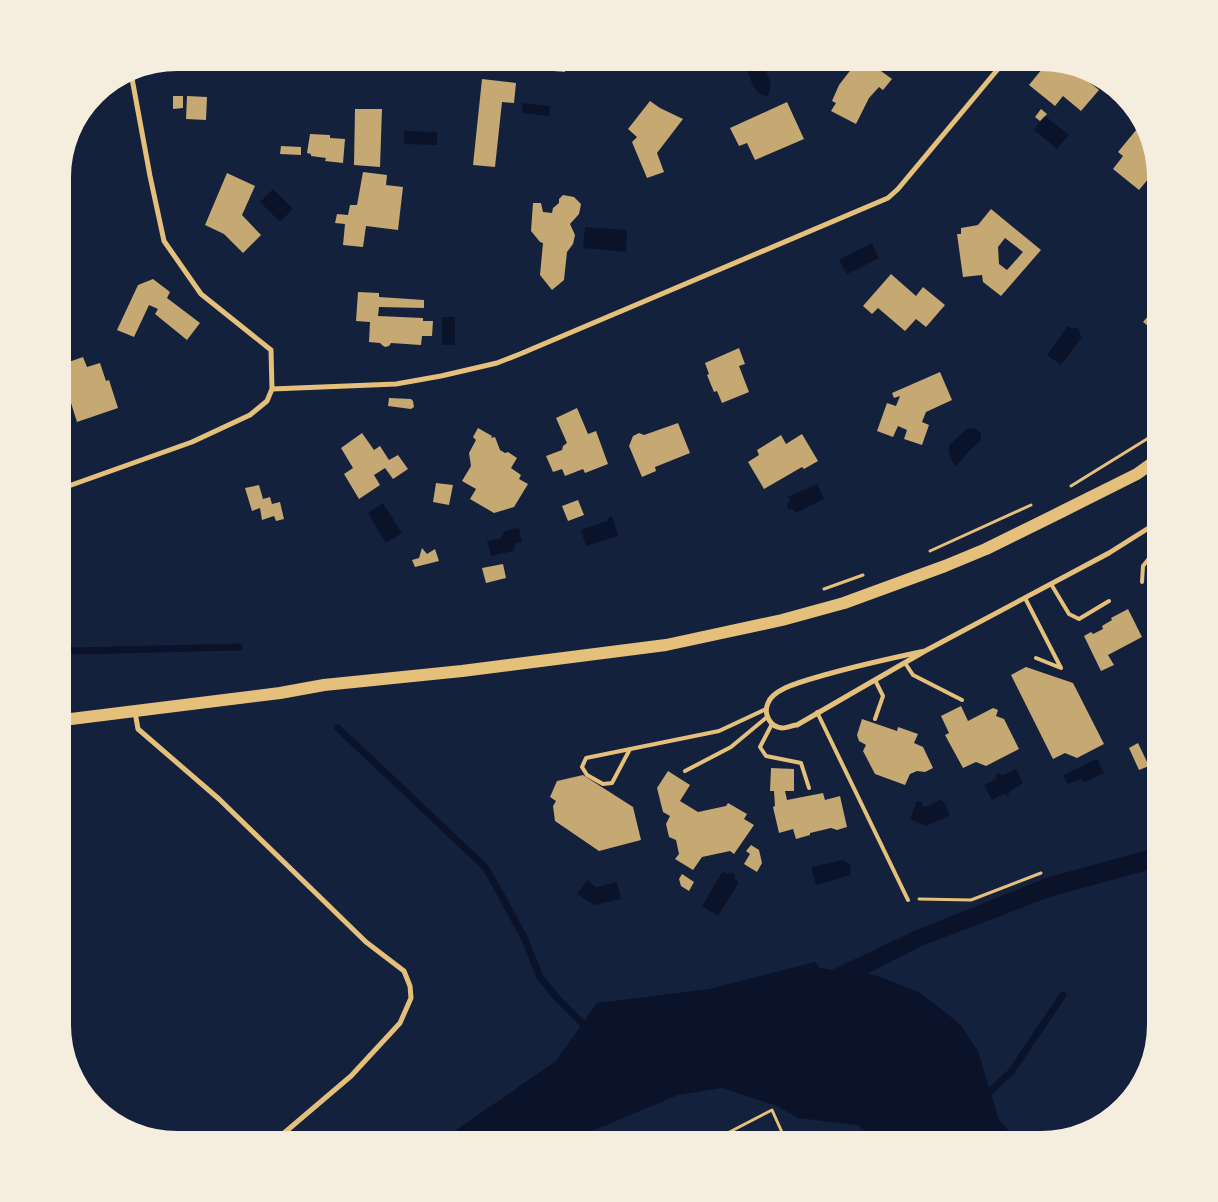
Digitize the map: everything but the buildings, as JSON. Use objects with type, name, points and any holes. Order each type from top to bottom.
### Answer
[{"type":"main road","points":[[71,719],[280,693],[324,685],[462,671],[666,645],[774,621],[844,602],[945,566],[986,549],[1137,474],[1147,466]]},
{"type":"street","points":[[272,389],[396,384],[497,363],[888,198],[996,71]]},
{"type":"street","points":[[71,485],[192,442],[250,414],[267,401],[272,389],[271,350],[201,294],[164,241],[132,81]]},
{"type":"street","points":[[925,651],[863,664],[785,688],[768,701],[767,717],[772,724],[782,728],[797,724],[925,651],[1109,553],[1147,529]]},
{"type":"street","points":[[135,711],[138,730],[218,799],[366,942],[404,971],[410,986],[411,998],[400,1023],[351,1076],[287,1131]]},
{"type":"lane","points":[[1142,582],[1143,566],[1147,561]]},
{"type":"lane","points":[[1051,584],[1069,614],[1079,619],[1109,601]]},
{"type":"lane","points":[[1025,598],[1061,668],[1036,658]]},
{"type":"lane","points":[[905,663],[913,675],[962,700]]},
{"type":"lane","points":[[874,680],[883,696],[875,719]]},
{"type":"lane","points":[[630,749],[612,783],[602,784],[587,775],[582,767],[586,758],[630,749],[719,731],[766,709]]},
{"type":"lane","points":[[818,712],[908,900]]},
{"type":"lane","points":[[685,770],[731,747],[767,717]]},
{"type":"lane","points":[[772,724],[760,747],[766,756],[801,763],[809,788]]},
{"type":"path","points":[[1068,487],[1147,439]]},
{"type":"path","points":[[922,555],[1034,504]]},
{"type":"path","points":[[819,590],[866,574]]},
{"type":"path","points":[[908,900],[971,900],[1041,873]]},
{"type":"path","points":[[733,1131],[772,1110],[781,1131]]},
{"type":"water","points":[[747,71],[765,71],[771,88],[770,92],[767,96],[759,93]]},
{"type":"water","points":[[523,103],[550,106],[549,116],[522,113]]},
{"type":"water","points":[[1045,116],[1069,135],[1057,149],[1034,130]]},
{"type":"water","points":[[404,131],[437,132],[437,145],[404,144]]},
{"type":"water","points":[[273,189],[293,209],[280,222],[260,202]]},
{"type":"water","points":[[585,227],[627,230],[626,252],[583,248]]},
{"type":"water","points":[[872,243],[879,258],[847,274],[839,260]]},
{"type":"water","points":[[442,317],[455,317],[455,345],[442,345]]},
{"type":"water","points":[[1068,326],[1079,329],[1082,337],[1061,365],[1047,355]]},
{"type":"water","points":[[970,428],[976,429],[981,433],[981,439],[955,466],[949,452],[950,444]]},
{"type":"water","points":[[817,484],[824,499],[795,513],[794,510],[788,509],[787,504],[790,500],[788,497]]},
{"type":"water","points":[[383,503],[402,533],[386,543],[368,513]]},
{"type":"water","points":[[612,516],[618,536],[586,546],[581,530],[607,521]]},
{"type":"water","points":[[519,528],[522,542],[516,543],[513,551],[491,556],[487,541],[501,538],[505,531]]},
{"type":"water","points":[[1097,759],[1104,773],[1085,782],[1080,779],[1068,784],[1063,775]]},
{"type":"water","points":[[1016,769],[1023,783],[1009,792],[1008,796],[1004,794],[992,800],[984,785],[996,779],[997,773],[1003,775]]},
{"type":"water","points":[[942,799],[950,815],[926,826],[910,819],[917,801],[923,803],[922,806],[925,807]]},
{"type":"water","points":[[1147,850],[1147,870],[1050,897],[924,945],[867,974],[875,975],[919,992],[960,1024],[978,1051],[999,1120],[1009,1131],[866,1131],[857,1125],[798,1118],[777,1106],[722,1088],[678,1095],[592,1131],[455,1131],[556,1061],[597,1003],[709,989],[815,962],[820,968],[832,970],[912,932],[1046,878]]},
{"type":"water","points":[[843,860],[850,864],[850,875],[816,885],[811,867]]},
{"type":"water","points":[[723,871],[727,874],[733,874],[739,882],[718,916],[702,906]]},
{"type":"water","points":[[587,880],[596,887],[617,882],[621,899],[594,905],[577,894]]},
{"type":"waterway","points":[[71,650],[239,647]]},
{"type":"waterway","points":[[338,728],[486,868],[524,937],[540,977],[557,998],[589,1030]]},
{"type":"waterway","points":[[984,1097],[1011,1072],[1063,995]]}]
